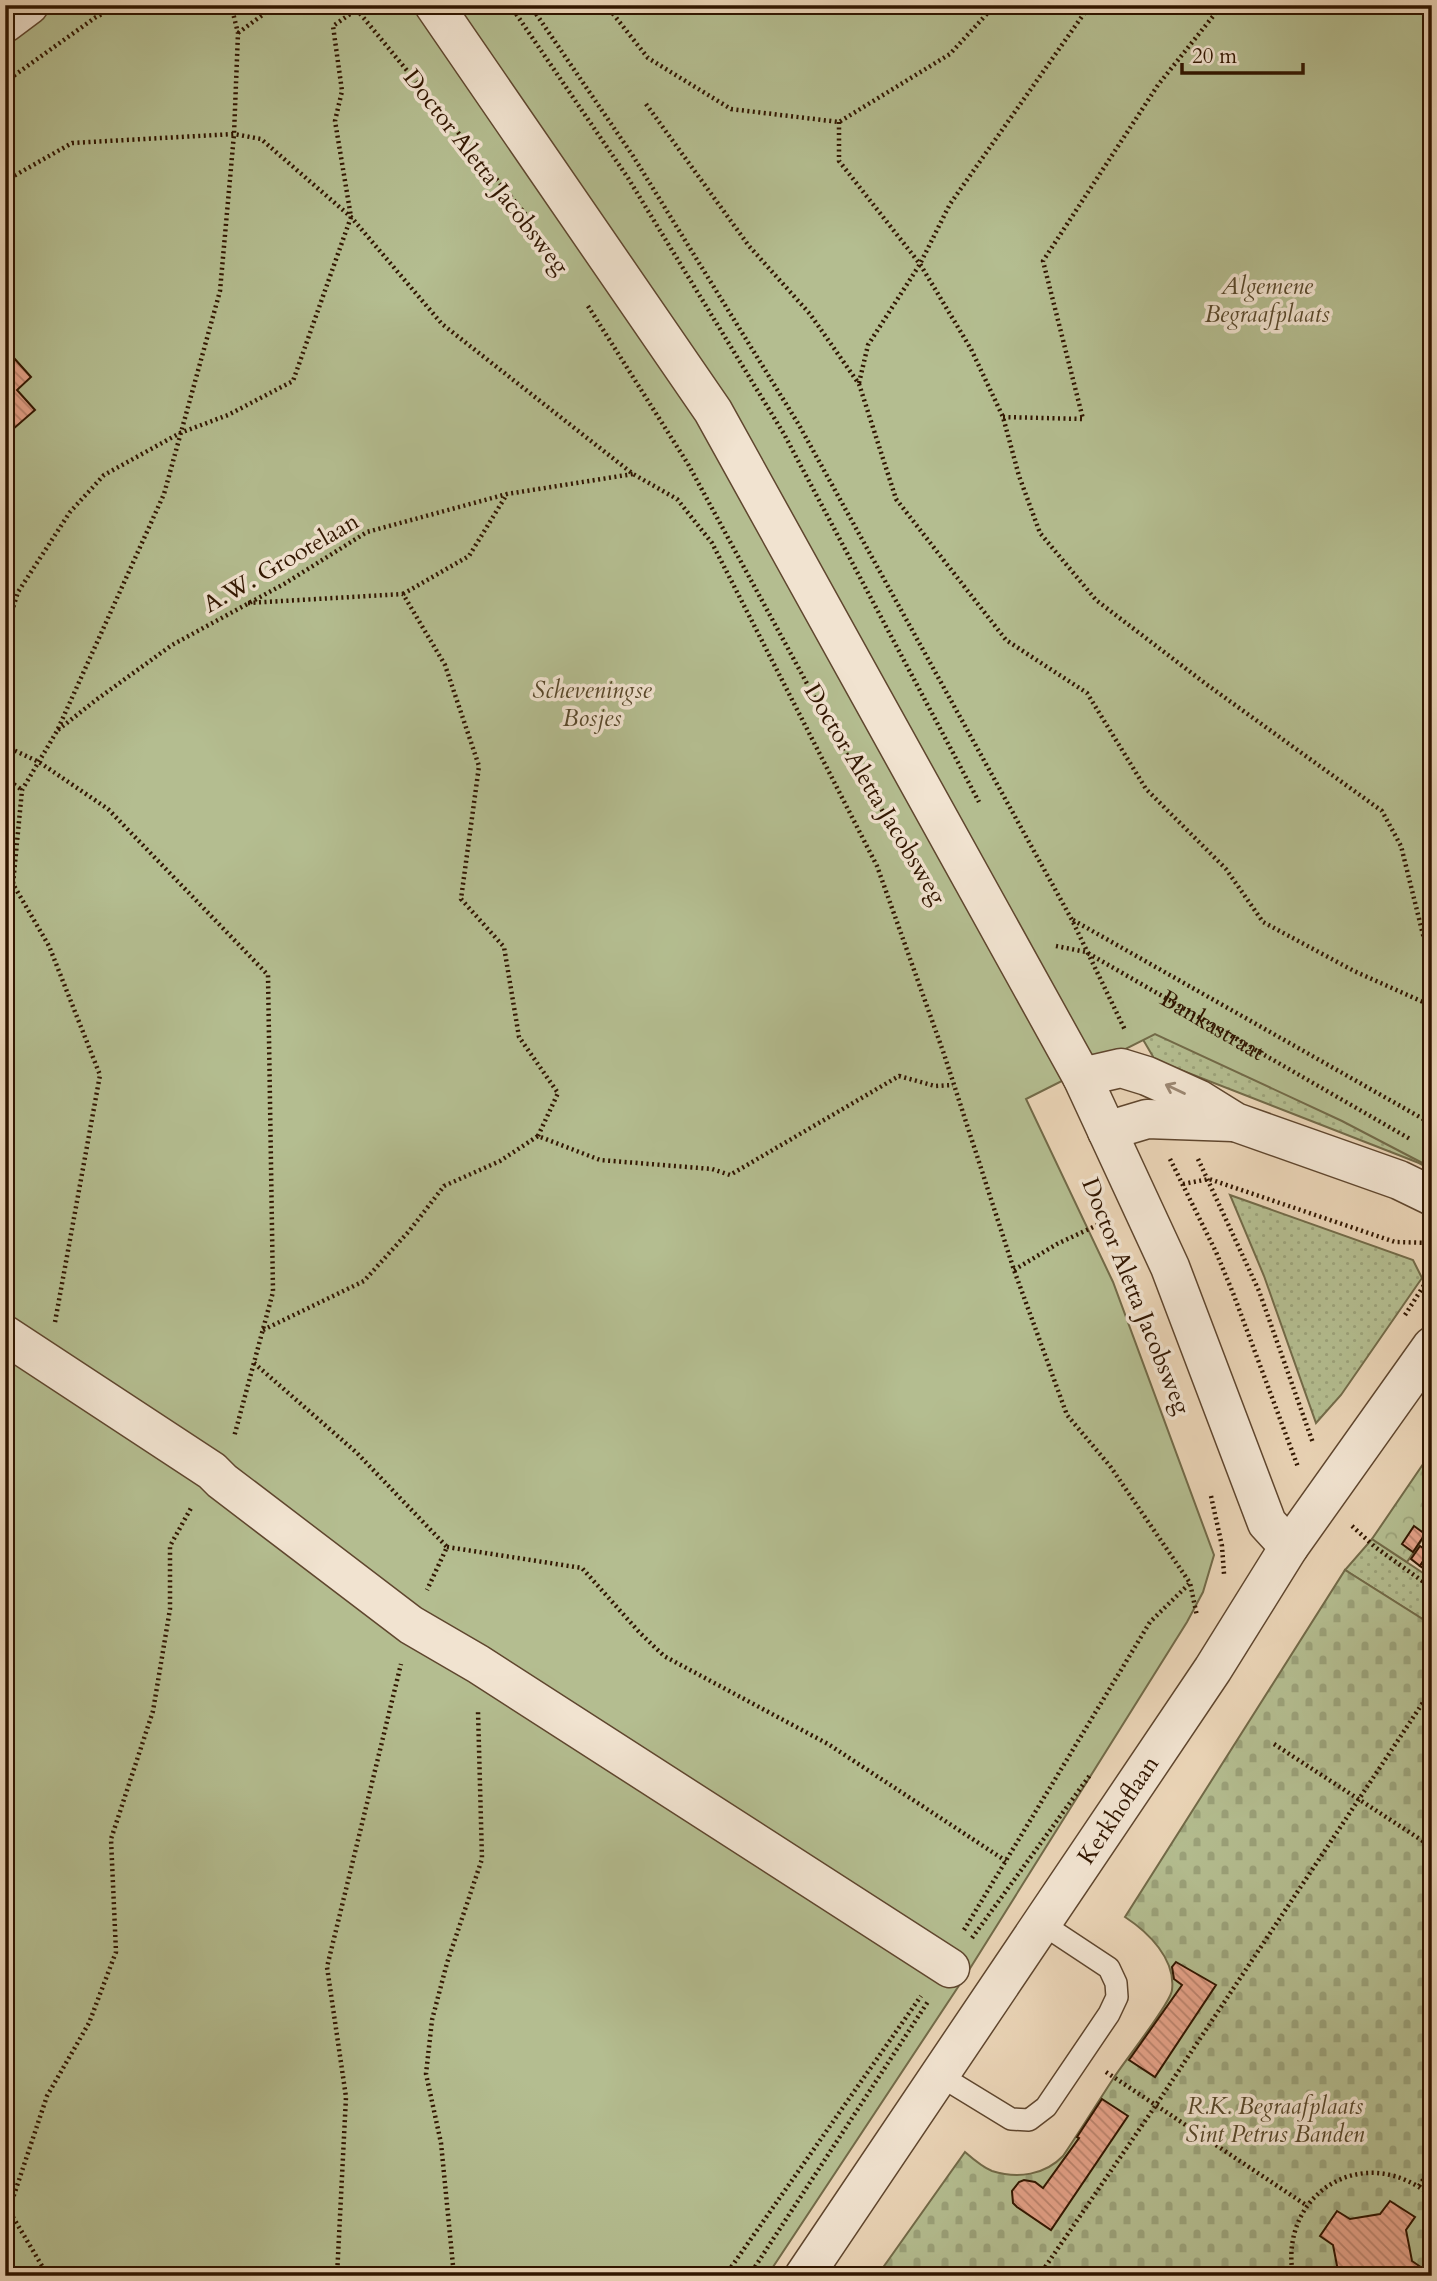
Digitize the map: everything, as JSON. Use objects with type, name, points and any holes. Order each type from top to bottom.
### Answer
[{"type":"street","points":[[5,23],[29,5]]},
{"type":"street","name":"Doctor Aletta Jacobsweg","points":[[434,5],[713,411],[1082,1077],[1170,1267],[1267,1523],[1289,1547]]},
{"type":"street","points":[[1082,1077],[1121,1068],[1147,1076],[1198,1099],[1235,1122],[1399,1180],[1432,1196]]},
{"type":"street","points":[[1107,1130],[1147,1119],[1200,1123],[1235,1122]]},
{"type":"street","points":[[5,1335],[217,1476],[411,1625],[478,1664],[946,1966]]},
{"type":"street","name":"Kerkhoflaan","points":[[804,2276],[1248,1617],[1289,1547],[1432,1346]]},
{"type":"lane","points":[[939,2075],[1011,2119],[1029,2120],[1046,2107],[1109,2014],[1118,1997],[1116,1983],[1109,1968],[1041,1923]]},
{"type":"path","points":[[5,82],[96,17],[121,5]]},
{"type":"path","points":[[47,1363],[100,1075],[49,946],[13,884],[22,790],[57,730],[164,494],[220,291],[234,134],[238,33],[231,5]]},
{"type":"path","points":[[238,33],[276,5]]},
{"type":"path","name":"Doctor Aletta Jacobsweg","points":[[353,5],[529,219]]},
{"type":"path","points":[[5,633],[18,592],[70,512],[104,475],[180,433],[228,415],[293,381],[351,217],[335,121],[341,91],[333,26],[363,5]]},
{"type":"path","points":[[530,5],[633,156],[799,425],[1072,920],[1147,1076]]},
{"type":"path","points":[[606,5],[648,58],[731,109],[839,122],[950,54],[995,5]]},
{"type":"path","points":[[859,384],[867,345],[920,264],[950,204],[1090,5]]},
{"type":"path","points":[[1003,417],[1083,419],[1043,261],[1158,85],[1222,5]]},
{"type":"path","points":[[646,104],[749,246],[810,314],[859,384],[896,499],[1006,640],[1087,693],[1146,789],[1226,869],[1263,922],[1353,971],[1432,1006]]},
{"type":"path","points":[[839,122],[839,161],[920,264],[971,349],[1003,417],[1019,476],[1040,533],[1096,600],[1206,684],[1382,811],[1401,846],[1432,971]]},
{"type":"path","points":[[5,181],[72,143],[234,134],[261,139],[351,217],[442,324],[633,474],[677,499],[712,543],[877,866],[1014,1269],[1067,1415],[1110,1466],[1190,1583],[1213,1669]]},
{"type":"path","name":"Doctor Aletta Jacobsweg","points":[[584,299],[688,464],[837,739],[908,852]]},
{"type":"path","name":"A.W. Grootelaan","points":[[57,730],[172,645],[284,584],[367,531],[507,494],[633,474]]},
{"type":"path","points":[[248,603],[403,594],[469,556],[507,494]]},
{"type":"path","points":[[263,1330],[364,1281],[410,1230],[444,1186],[500,1161],[538,1136],[558,1093],[519,1037],[504,947],[461,899],[479,766],[445,665],[403,594]]},
{"type":"path","points":[[5,747],[39,762],[108,809],[268,975],[273,1292],[254,1363],[217,1476],[170,1546],[170,1609],[153,1711],[111,1839],[116,1952],[89,2023],[47,2096],[5,2222]]},
{"type":"path","points":[[5,778],[22,790]]},
{"type":"path","points":[[5,892],[13,884]]},
{"type":"path","points":[[1072,920],[1432,1124]]},
{"type":"path","name":"Bankastraat","points":[[1019,963],[1056,946],[1086,952],[1420,1144]]},
{"type":"path","points":[[538,1136],[600,1160],[712,1169],[730,1175],[899,1076],[935,1086],[953,1085]]},
{"type":"path","points":[[1174,1120],[1209,1179],[1259,1291],[1329,1493],[1352,1526],[1375,1547],[1432,1588]]},
{"type":"path","points":[[1014,1269],[1057,1244],[1183,1185],[1209,1179],[1395,1241],[1432,1243]]},
{"type":"path","points":[[254,1363],[358,1453],[447,1547],[582,1567],[664,1656],[828,1744],[1006,1861]]},
{"type":"path","points":[[1207,1484],[1222,1546],[1225,1594],[1248,1617]]},
{"type":"path","points":[[337,2276],[346,2097],[327,1967],[411,1625],[447,1547]]},
{"type":"path","points":[[724,2276],[946,1966],[1150,1622],[1190,1583]]},
{"type":"path","points":[[454,2276],[441,2143],[426,2074],[432,2020],[447,1963],[482,1859],[478,1664]]},
{"type":"path","points":[[1039,2276],[1432,1689]]},
{"type":"path","points":[[1274,1744],[1432,1847]]},
{"type":"path","points":[[1081,2054],[1306,2205]]},
{"type":"path","points":[[1419,2186],[1432,2166]]},
{"type":"path","points":[[1293,2276],[1289,2256],[1293,2230],[1306,2205],[1324,2188],[1347,2176],[1371,2172],[1397,2176],[1419,2186],[1432,2197]]},
{"type":"path","points":[[8,2211],[48,2276]]},
{"type":"green space","name":"Scheveningse Bosjes","points":[[29,5],[1432,5],[1432,1168],[1342,1121],[1155,1034],[1026,1099],[1113,1282],[1214,1555],[1203,1592],[1187,1622],[964,1978],[767,2276],[5,2276],[5,23]]},
{"type":"green space","points":[[1105,975],[1432,1163],[1432,1170],[1155,1060]]},
{"type":"green space","points":[[1230,1195],[1413,1260],[1422,1278],[1341,1395],[1316,1423],[1264,1276]]},
{"type":"green space","points":[[1432,1451],[1432,1525],[1407,1562],[1372,1539]]},
{"type":"green space","points":[[1372,1539],[1432,1579],[1432,1625],[1345,1570]]},
{"type":"green space","name":"R.K. Begraafplaats Sint Petrus Banden","points":[[1345,1570],[1432,1625],[1432,2276],[877,2276],[965,2152],[992,2171],[1012,2175],[1039,2171],[1063,2156],[1113,2079],[1156,2020],[1172,1990],[1170,1968],[1159,1947],[1143,1930],[1125,1917]]},
{"type":"building","points":[[5,348],[31,377],[17,390],[35,410],[5,436]]},
{"type":"building","points":[[1414,1526],[1425,1534],[1413,1552],[1402,1544]]},
{"type":"building","points":[[1420,1546],[1429,1552],[1420,1566],[1411,1559]]},
{"type":"building","points":[[1429,1552],[1432,1554],[1430,1573],[1420,1566]]},
{"type":"building","points":[[1176,1962],[1216,1985],[1155,2077],[1129,2060],[1182,1985],[1174,1979],[1172,1967]]},
{"type":"building","points":[[1102,2099],[1128,2116],[1051,2230],[1013,2203],[1012,2191],[1024,2180],[1035,2182],[1043,2188],[1079,2138],[1077,2137]]},
{"type":"building","points":[[1390,2201],[1415,2217],[1406,2230],[1412,2261],[1425,2270],[1421,2276],[1339,2276],[1333,2245],[1320,2236],[1337,2211],[1350,2219],[1380,2214]]},
{"type":"park label","name":"Algemene Begraafplaats","points":[[1267,300]]}]
